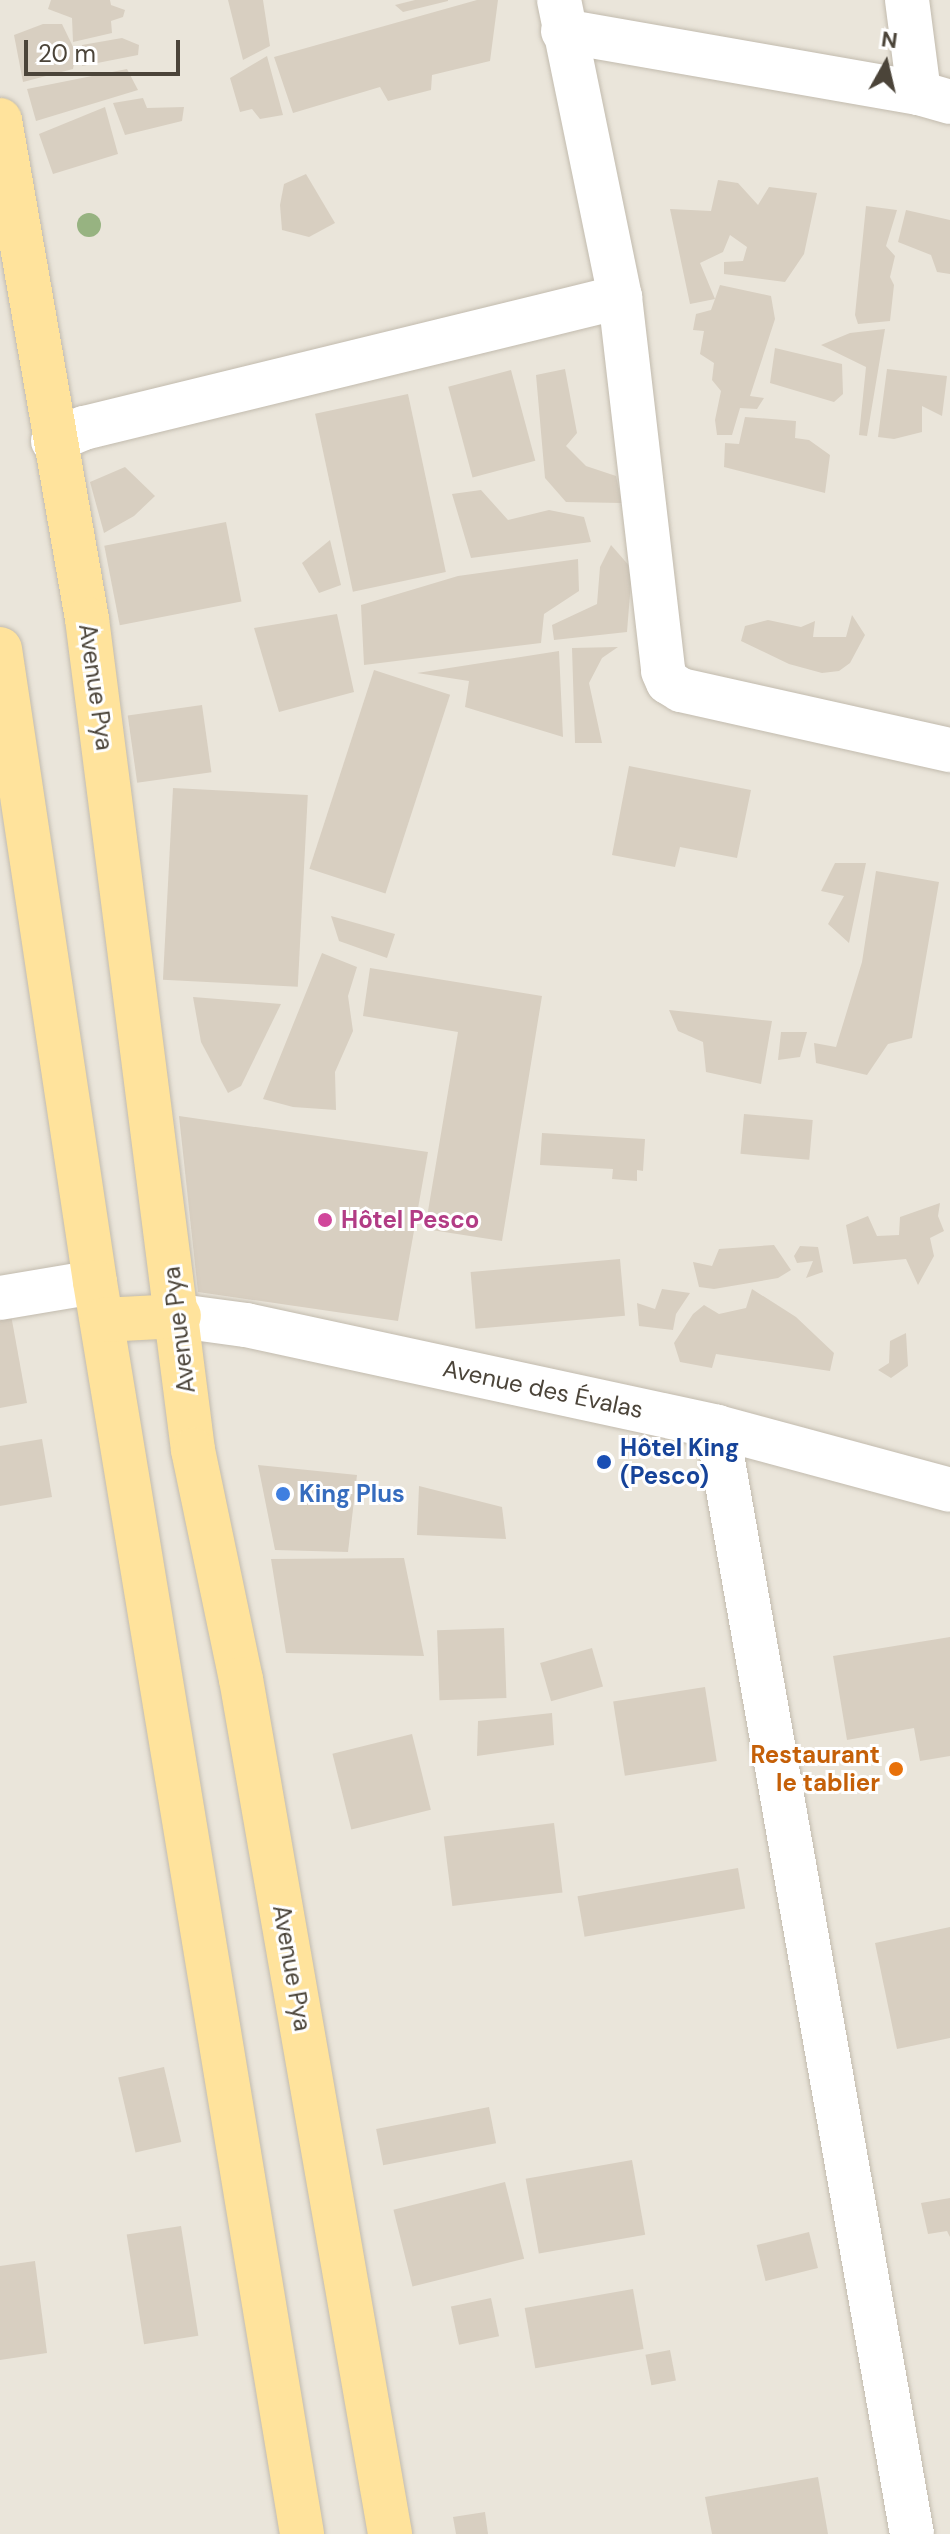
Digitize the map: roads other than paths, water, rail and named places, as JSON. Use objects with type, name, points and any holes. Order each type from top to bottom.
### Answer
[{"type":"main road","name":"Avenue Pya","points":[[0,120],[53,441],[87,619],[179,1316],[193,1450],[241,1679],[390,2534]]},
{"type":"main road","points":[[0,649],[99,1301],[302,2534]]},
{"type":"main road","points":[[99,1301],[179,1316]]},
{"type":"street","points":[[907,0],[934,98],[561,16],[620,297],[663,671],[668,682],[681,690],[950,750]]},
{"type":"street","points":[[53,441],[84,428],[620,297]]},
{"type":"street","points":[[0,1298],[99,1301]]},
{"type":"street","name":"Avenue des Évalas","points":[[179,1316],[246,1325],[717,1427],[950,1490]]},
{"type":"street","points":[[717,1427],[912,2534]]},
{"type":"place","name":"Hôtel Pesco","points":[[325,1220]]},
{"type":"place","name":"Hôtel King (Pesco)","points":[[604,1462]]},
{"type":"place","name":"King Plus","points":[[283,1494]]},
{"type":"place","name":"Restaurant le tablier","points":[[896,1769]]}]
